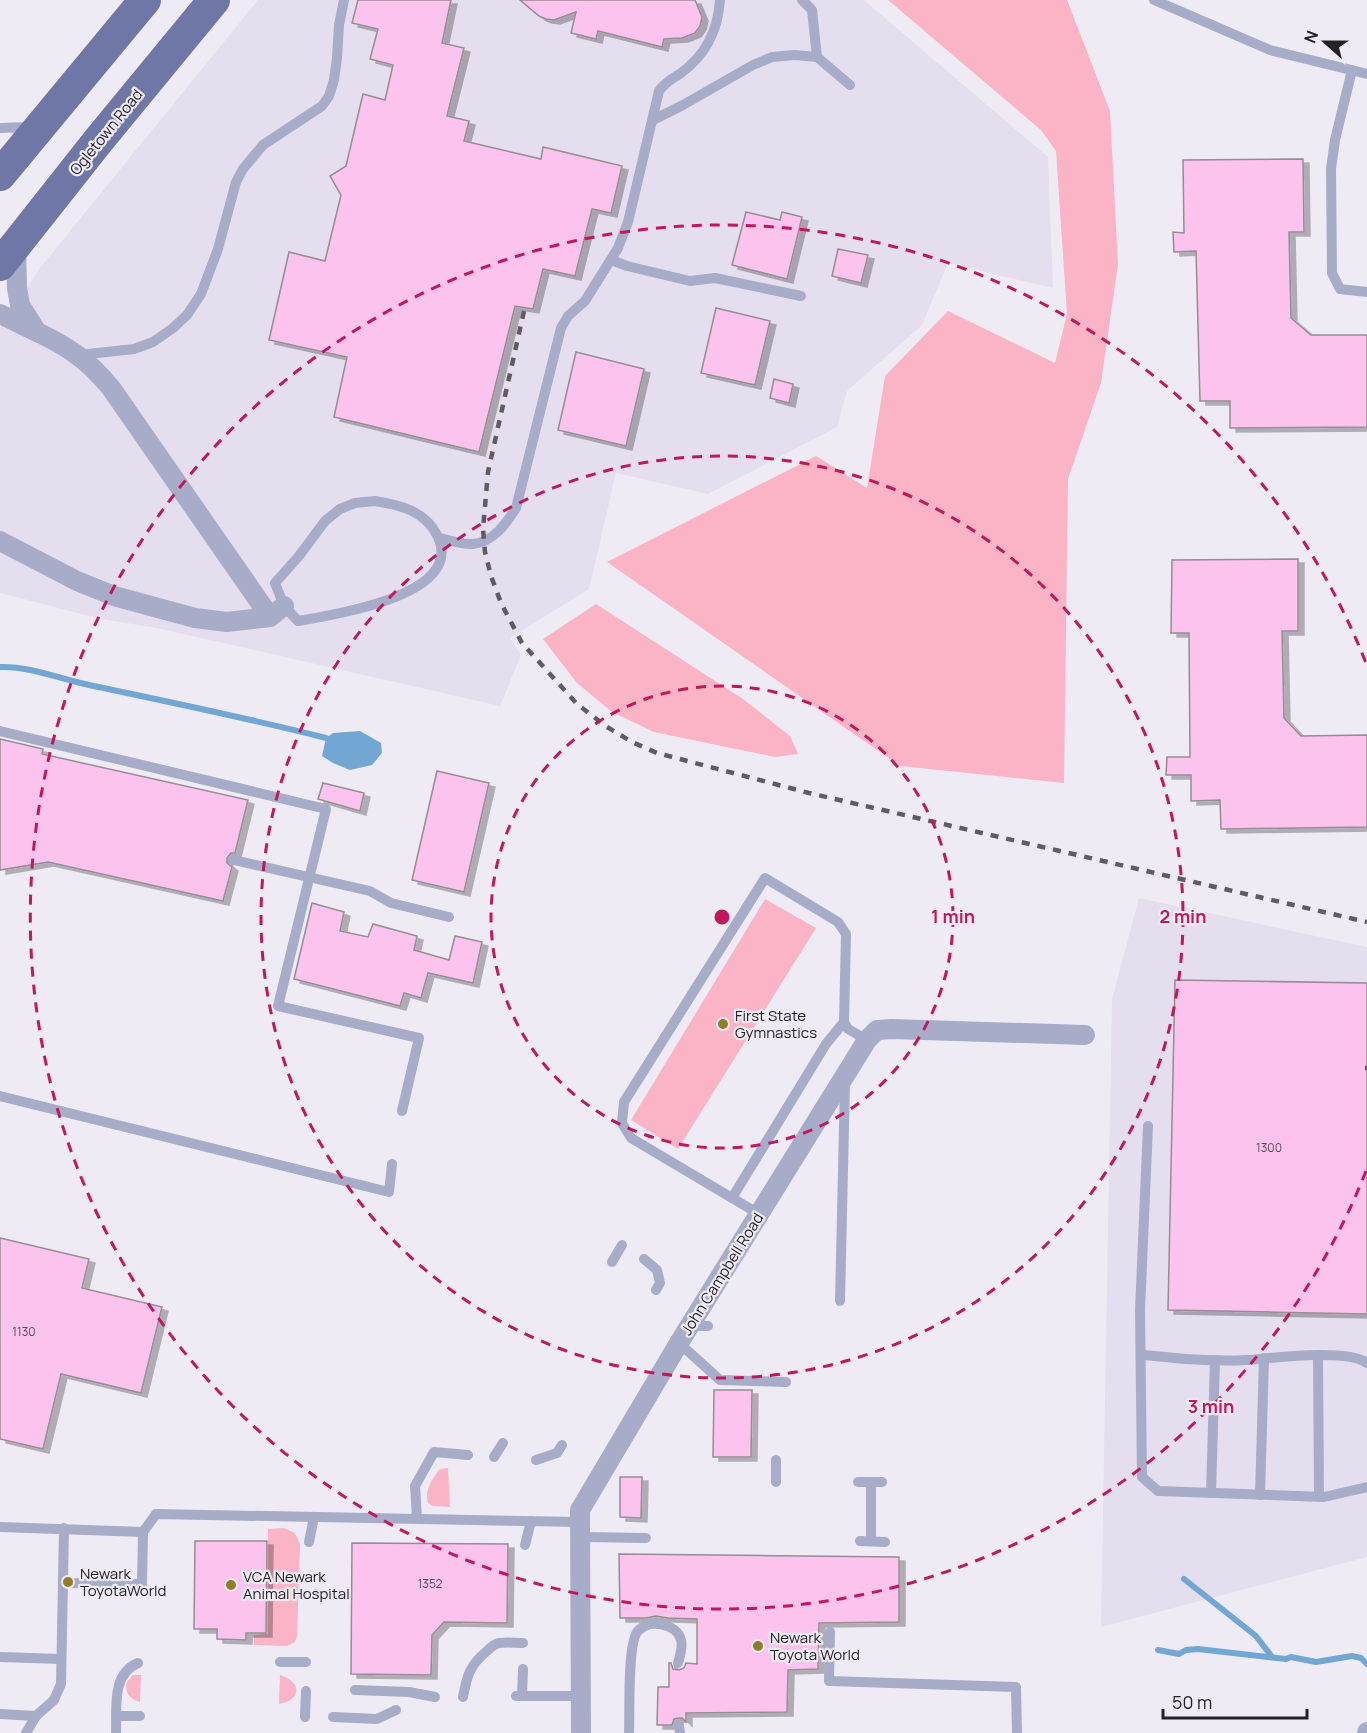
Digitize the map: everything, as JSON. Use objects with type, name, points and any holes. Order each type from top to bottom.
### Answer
[{"type":"main road","points":[[0,175],[145,0]]},
{"type":"main road","name":"Ogletown Road","points":[[8,254],[214,0]]},
{"type":"main road","points":[[0,188],[40,126]]},
{"type":"street","points":[[8,254],[20,305],[37,332]]},
{"type":"street","points":[[0,314],[60,343],[79,355],[96,370],[277,611],[227,622],[195,618],[114,596],[0,542]]},
{"type":"street","points":[[867,1040],[877,1030],[892,1029],[1085,1035]]},
{"type":"street","name":"John Campbell Road","points":[[581,1733],[580,1510],[692,1332],[759,1214],[867,1040]]},
{"type":"lane","points":[[79,355],[134,349],[153,342],[187,315],[201,294],[218,249],[236,182],[243,169],[263,144],[322,106],[329,96],[334,80],[339,25],[344,0]]},
{"type":"lane","points":[[439,538],[473,544],[495,534],[516,508],[561,328],[568,316],[585,301],[618,248],[628,222],[659,91],[665,83],[698,59],[710,40],[719,18],[720,0]]},
{"type":"lane","points":[[802,0],[812,10],[816,57]]},
{"type":"lane","points":[[1154,0],[1270,50],[1367,74]]},
{"type":"lane","points":[[652,120],[683,105],[727,78],[772,57],[795,55],[816,57],[850,85]]},
{"type":"lane","points":[[1352,70],[1335,140],[1331,169],[1332,273],[1340,290],[1367,292]]},
{"type":"lane","points":[[0,128],[40,126]]},
{"type":"lane","points":[[611,260],[627,266],[690,280],[715,278],[801,296]]},
{"type":"lane","points":[[375,501],[394,504],[414,512],[430,523],[439,538],[442,554],[435,572],[418,586],[395,598],[298,621],[277,611],[275,583],[325,521],[340,509],[355,503],[375,501]]},
{"type":"lane","points":[[0,731],[326,809],[278,1006],[418,1038],[402,1111]]},
{"type":"lane","points":[[93,765],[97,754]]},
{"type":"lane","points":[[234,860],[370,891],[391,903],[450,917]]},
{"type":"lane","points":[[759,1214],[632,1138],[622,1123],[624,1102],[765,878],[838,922],[846,934],[844,1022],[848,1029],[867,1040]]},
{"type":"lane","points":[[732,1198],[826,1044],[844,1022]]},
{"type":"lane","points":[[840,1301],[845,1076]]},
{"type":"lane","points":[[0,1096],[389,1192],[392,1164]]},
{"type":"lane","points":[[1148,1126],[1140,1310],[1142,1477],[1158,1491],[1324,1497],[1367,1487]]},
{"type":"lane","points":[[612,1262],[622,1245]]},
{"type":"lane","points":[[644,1259],[657,1270],[660,1283],[656,1290]]},
{"type":"lane","points":[[692,1332],[720,1380],[780,1381],[775,1393]]},
{"type":"lane","points":[[1141,1354],[1215,1360],[1333,1355],[1362,1359],[1367,1363]]},
{"type":"lane","points":[[1318,1355],[1318,1497]]},
{"type":"lane","points":[[1260,1495],[1264,1358]]},
{"type":"lane","points":[[1211,1493],[1215,1360]]},
{"type":"lane","points":[[494,1457],[503,1443]]},
{"type":"lane","points":[[536,1460],[557,1454],[562,1445]]},
{"type":"lane","points":[[417,1518],[416,1486],[434,1452],[468,1455]]},
{"type":"lane","points":[[776,1460],[776,1482]]},
{"type":"lane","points":[[858,1482],[876,1482],[865,1541],[885,1542]]},
{"type":"lane","points":[[63,1582],[142,1584],[143,1532],[156,1514],[531,1521],[646,1538]]},
{"type":"lane","points":[[309,1542],[314,1517]]},
{"type":"lane","points":[[525,1545],[531,1521]]},
{"type":"lane","points":[[0,1527],[143,1532]]},
{"type":"lane","points":[[26,1733],[36,1716],[54,1700],[61,1684],[64,1528]]},
{"type":"lane","points":[[629,1733],[633,1641],[639,1630],[648,1625],[662,1624],[670,1627],[678,1634],[682,1643],[678,1663]]},
{"type":"lane","points":[[830,1632],[829,1682],[1016,1687],[1017,1733]]},
{"type":"lane","points":[[463,1696],[471,1667],[481,1656],[494,1645],[523,1643]]},
{"type":"lane","points":[[0,1658],[61,1659]]},
{"type":"lane","points":[[280,1662],[306,1662]]},
{"type":"lane","points":[[116,1733],[121,1676],[131,1666],[138,1663]]},
{"type":"lane","points":[[523,1669],[519,1696],[581,1696]]},
{"type":"lane","points":[[305,1717],[306,1690]]},
{"type":"lane","points":[[355,1690],[409,1692],[435,1697]]},
{"type":"lane","points":[[333,1718],[377,1719],[396,1710]]},
{"type":"lane","points":[[0,1714],[36,1716]]},
{"type":"lane","points":[[117,1716],[140,1716]]},
{"type":"shaded area","points":[[258,0],[864,0],[1048,157],[1053,288],[948,263],[922,325],[847,391],[837,427],[708,494],[616,473],[589,589],[510,638],[521,655],[500,706],[157,628],[101,619],[0,593],[0,328],[40,268]]},
{"type":"shaded area","points":[[888,0],[1067,0],[1110,111],[1118,264],[1101,383],[1068,479],[1064,783],[900,766],[607,562],[816,456],[867,488],[885,376],[948,311],[1055,363],[1067,314],[1056,151],[1041,130]]},
{"type":"shaded area","points":[[596,604],[743,699],[790,736],[798,754],[775,757],[654,732],[612,712],[577,683],[543,639]]},
{"type":"shaded area","points":[[1139,898],[1367,947],[1367,1557],[1101,1627],[1112,999]]},
{"type":"shaded area","name":"First State Gymnastics","points":[[765,899],[816,928],[678,1149],[631,1120]]},
{"type":"shaded area","points":[[448,1468],[450,1507],[433,1506],[428,1503],[427,1498],[430,1485],[440,1469]]},
{"type":"shaded area","points":[[284,1528],[295,1533],[300,1544],[297,1636],[295,1642],[287,1646],[254,1645],[254,1635],[268,1634],[268,1529]]},
{"type":"shaded area","points":[[133,1675],[141,1675],[140,1702],[133,1699],[126,1689],[127,1682]]},
{"type":"shaded area","points":[[280,1675],[292,1682],[296,1691],[292,1699],[279,1704]]},
{"type":"water","points":[[360,731],[381,743],[382,753],[372,765],[350,770],[322,756],[326,738],[333,733]]},
{"type":"building","points":[[358,0],[451,0],[442,43],[464,48],[447,116],[469,121],[464,141],[541,159],[543,147],[622,166],[611,213],[592,209],[575,276],[543,269],[533,309],[515,306],[479,452],[334,417],[347,357],[269,340],[289,252],[325,261],[341,195],[330,176],[346,166],[363,94],[385,100],[393,65],[370,59],[378,29],[352,23]]},
{"type":"building","points":[[520,0],[695,0],[702,17],[695,33],[682,38],[664,39],[662,47],[598,31],[596,39],[571,33],[576,12],[554,20],[546,19]]},
{"type":"building","points":[[1303,159],[1304,232],[1289,232],[1291,318],[1311,335],[1367,335],[1367,427],[1230,428],[1230,401],[1200,401],[1196,251],[1174,252],[1173,232],[1184,233],[1183,160]]},
{"type":"building","points":[[746,212],[780,220],[782,212],[802,217],[787,279],[732,265]]},
{"type":"building","points":[[838,249],[868,255],[861,283],[832,276]]},
{"type":"building","points":[[716,308],[770,321],[755,385],[701,373]]},
{"type":"building","points":[[576,352],[644,369],[626,446],[558,430]]},
{"type":"building","points":[[774,379],[793,384],[789,403],[770,398]]},
{"type":"building","points":[[1298,559],[1298,631],[1282,631],[1284,718],[1301,736],[1367,735],[1367,827],[1221,829],[1220,800],[1191,801],[1191,775],[1166,775],[1167,757],[1190,757],[1189,633],[1171,633],[1172,560]]},
{"type":"building","points":[[0,739],[43,749],[42,754],[248,800],[235,853],[231,853],[227,858],[227,863],[232,867],[223,901],[48,862],[0,870]]},
{"type":"building","points":[[437,771],[489,783],[464,892],[412,880]]},
{"type":"building","points":[[323,783],[364,793],[360,811],[318,799]]},
{"type":"building","points":[[312,903],[344,912],[340,931],[368,937],[373,924],[417,936],[414,950],[449,960],[455,936],[482,942],[473,983],[428,973],[421,998],[404,993],[400,1006],[294,979]]},
{"type":"building","points":[[1175,980],[1367,983],[1367,1314],[1168,1310]]},
{"type":"building","points":[[0,1238],[89,1259],[82,1288],[162,1307],[141,1393],[61,1374],[43,1449],[0,1439]]},
{"type":"building","points":[[714,1390],[752,1390],[751,1457],[713,1457]]},
{"type":"building","points":[[620,1477],[642,1477],[641,1518],[620,1517]]},
{"type":"building","name":"VCA Newark Animal Hospital","points":[[195,1541],[267,1541],[266,1633],[246,1633],[246,1640],[217,1639],[217,1629],[194,1629]]},
{"type":"building","points":[[352,1543],[508,1544],[507,1623],[444,1622],[432,1635],[431,1675],[351,1674]]},
{"type":"building","name":"Newark Toyota World","points":[[619,1554],[899,1557],[899,1622],[819,1623],[818,1669],[788,1670],[787,1712],[686,1713],[686,1722],[679,1718],[674,1719],[672,1725],[657,1725],[658,1687],[669,1687],[669,1663],[673,1669],[679,1670],[684,1668],[686,1663],[697,1664],[697,1619],[656,1616],[620,1618]]},
{"type":"waterway","points":[[0,667],[34,671],[326,738]]},
{"type":"waterway","points":[[1184,1579],[1256,1636],[1272,1657]]},
{"type":"waterway","points":[[1158,1650],[1179,1654],[1186,1650],[1198,1649],[1286,1659],[1291,1657],[1316,1662],[1352,1656],[1361,1658],[1367,1664]]},
{"type":"railway","points":[[524,311],[488,472],[483,529],[485,552],[501,603],[522,643],[577,704],[607,727],[657,753],[809,793],[1367,922]]},
{"type":"place","name":"First State Gymnastics","points":[[723,1024]]},
{"type":"place","name":"Newark ToyotaWorld","points":[[68,1582]]},
{"type":"place","name":"VCA Newark Animal Hospital","points":[[231,1585]]},
{"type":"place","name":"Newark Toyota World","points":[[758,1646]]}]
